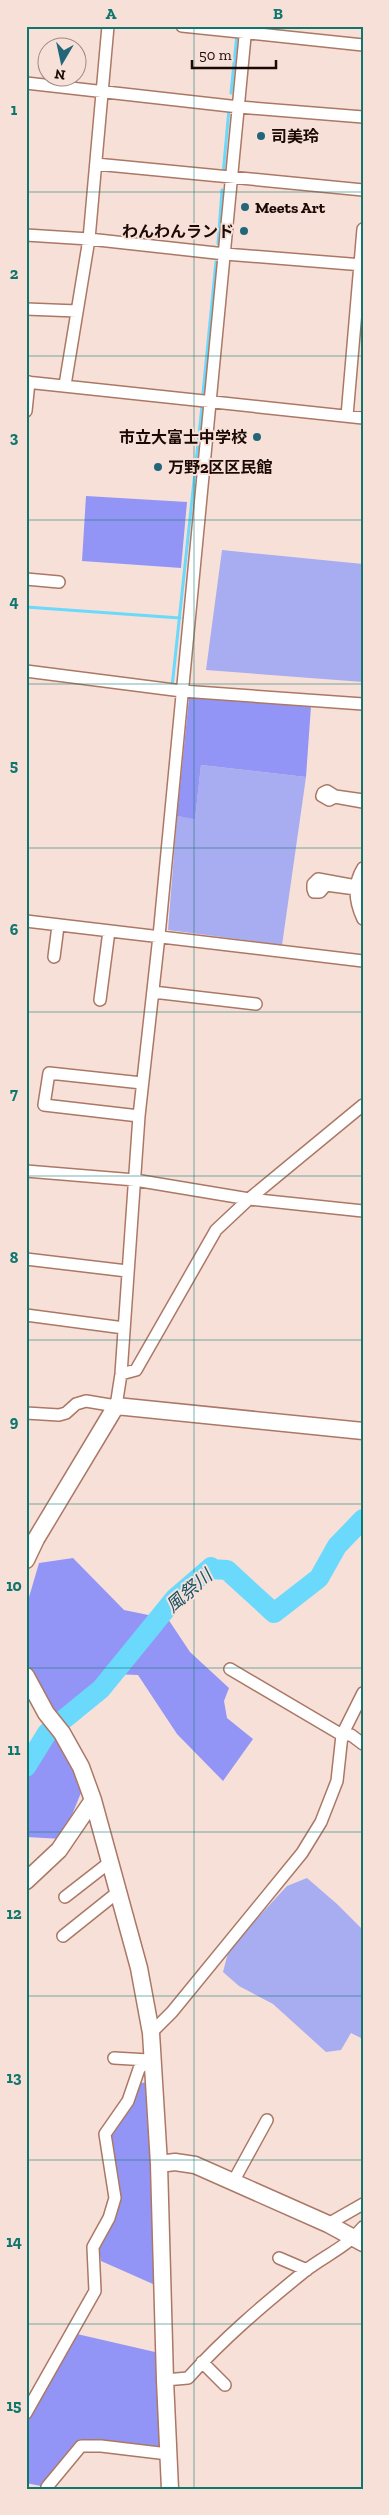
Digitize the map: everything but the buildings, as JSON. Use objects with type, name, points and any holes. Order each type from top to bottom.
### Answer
[{"type":"street","points":[[65,385],[89,239],[108,26]]},
{"type":"street","points":[[182,26],[246,29],[363,45]]},
{"type":"street","points":[[26,1560],[36,1539],[116,1406],[121,1374],[142,1083],[160,936],[246,29]]},
{"type":"street","points":[[26,84],[238,107],[363,117]]},
{"type":"street","points":[[96,164],[363,190]]},
{"type":"street","points":[[347,416],[363,229]]},
{"type":"street","points":[[26,235],[89,239],[225,254],[361,265]]},
{"type":"street","points":[[26,310],[77,311]]},
{"type":"street","points":[[26,411],[28,382],[210,400],[363,418]]},
{"type":"street","points":[[26,579],[59,582]]},
{"type":"street","points":[[26,671],[182,691],[363,704]]},
{"type":"street","points":[[363,868],[356,879],[357,906],[363,919]]},
{"type":"street","points":[[26,922],[363,961]]},
{"type":"street","points":[[54,957],[58,926]]},
{"type":"street","points":[[100,1000],[109,931]]},
{"type":"street","points":[[153,992],[256,1004]]},
{"type":"street","points":[[139,1116],[44,1106],[49,1073],[142,1083]]},
{"type":"street","points":[[121,1374],[136,1370],[216,1230],[249,1199],[363,1104]]},
{"type":"street","points":[[26,1171],[135,1180],[249,1199],[363,1211]]},
{"type":"street","points":[[26,1259],[127,1271]]},
{"type":"street","points":[[26,1315],[124,1328]]},
{"type":"street","points":[[26,1413],[59,1415],[66,1413],[76,1404],[86,1401],[116,1406],[363,1431]]},
{"type":"street","points":[[230,1670],[342,1735],[351,1735],[363,1744]]},
{"type":"street","points":[[26,1677],[46,1713],[62,1733],[80,1767],[93,1800],[139,1968],[151,2033],[150,2058],[159,2164],[170,2489]]},
{"type":"street","points":[[151,2033],[172,2012],[302,1854],[321,1822],[337,1781],[342,1735],[363,1694]]},
{"type":"street","points":[[26,1881],[59,1850],[93,1800]]},
{"type":"street","points":[[65,1897],[110,1862]]},
{"type":"street","points":[[63,1936],[118,1892]]},
{"type":"street","points":[[114,2058],[150,2058]]},
{"type":"street","points":[[26,2413],[95,2292],[93,2247],[109,2218],[115,2198],[105,2134],[128,2102],[140,2068],[150,2058]]},
{"type":"street","points":[[233,2182],[267,2120]]},
{"type":"street","points":[[159,2164],[175,2162],[196,2165],[328,2224],[360,2236]]},
{"type":"street","points":[[328,2224],[363,2204]]},
{"type":"street","points":[[165,2380],[188,2378],[230,2333],[307,2270],[360,2236]]},
{"type":"street","points":[[279,2258],[307,2270]]},
{"type":"street","points":[[202,2362],[225,2384]]},
{"type":"street","points":[[46,2487],[81,2446],[101,2446],[168,2454]]},
{"type":"shaded area","points":[[86,496],[187,502],[181,568],[82,561]]},
{"type":"shaded area","points":[[222,550],[363,564],[363,682],[206,670]]},
{"type":"shaded area","points":[[189,698],[311,706],[306,777],[201,765],[195,819],[177,816]]},
{"type":"shaded area","points":[[201,765],[306,777],[282,945],[168,930],[177,816],[195,818]]},
{"type":"shaded area","points":[[73,1558],[124,1610],[168,1619],[190,1652],[229,1688],[224,1701],[227,1718],[253,1739],[223,1781],[177,1734],[138,1675],[111,1674],[68,1717],[68,1744],[83,1788],[62,1839],[26,1837],[26,1778],[35,1766],[46,1713],[26,1659],[27,1604],[39,1563]]},
{"type":"shaded area","points":[[307,1878],[363,1930],[363,2039],[351,2033],[341,2050],[326,2052],[273,2004],[239,1986],[223,1972],[229,1949],[287,1886]]},
{"type":"shaded area","points":[[148,2082],[153,2284],[101,2261],[99,2249],[115,2219],[121,2199],[110,2135],[132,2105],[141,2083]]},
{"type":"shaded area","points":[[77,2334],[155,2352],[160,2448],[80,2439],[41,2486],[26,2483],[26,2423]]},
{"type":"waterway","points":[[231,93],[237,34]]},
{"type":"waterway","points":[[223,175],[229,109]]},
{"type":"waterway","points":[[218,244],[222,190]]},
{"type":"waterway","points":[[203,393],[216,262]]},
{"type":"waterway","points":[[172,687],[202,406]]},
{"type":"waterway","points":[[26,607],[180,618]]},
{"type":"waterway","name":"風祭川","points":[[26,1767],[47,1733],[101,1689],[175,1598],[211,1567],[212,1569],[227,1570],[274,1613],[319,1578],[337,1546],[363,1519]]},
{"type":"place","name":"司美玲","points":[[261,136]]},
{"type":"place","name":"Meets Art","points":[[245,207]]},
{"type":"place","name":"わんわんランド","points":[[244,231]]},
{"type":"place","name":"市立大富士中学校","points":[[257,437]]},
{"type":"place","name":"万野2区区民館","points":[[158,467]]}]
